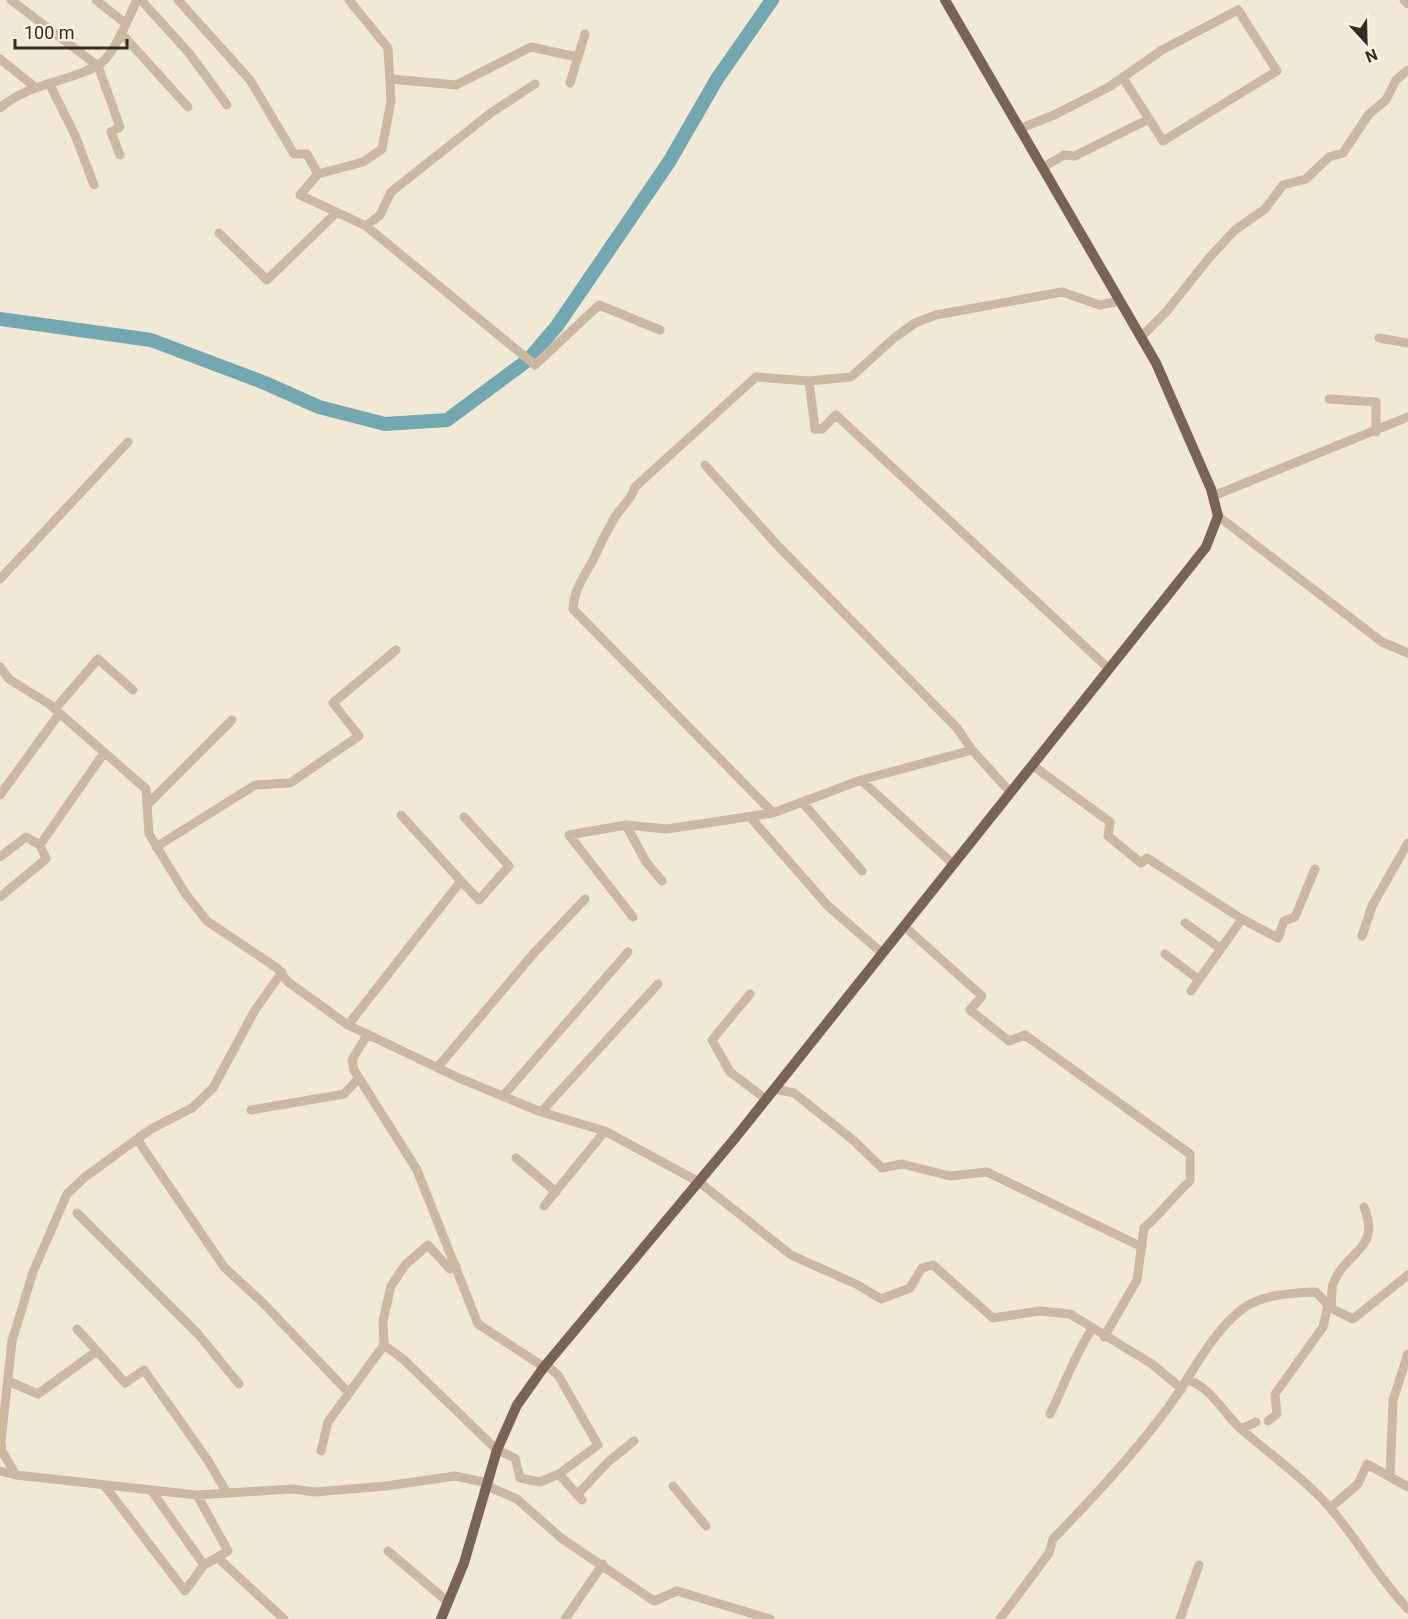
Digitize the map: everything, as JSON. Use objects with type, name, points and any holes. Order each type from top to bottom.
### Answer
[{"type":"main road","points":[[442,1618],[464,1563],[497,1450],[517,1405],[545,1366],[766,1099],[1206,547],[1218,516],[1213,496],[1156,363],[945,0]]},
{"type":"street","points":[[11,0],[98,66],[120,127],[111,132],[120,155]]},
{"type":"street","points":[[96,0],[125,23]]},
{"type":"street","points":[[0,108],[35,87],[98,66],[117,44],[125,23],[139,0],[189,53],[227,105]]},
{"type":"street","points":[[178,0],[250,80],[294,154],[307,154],[318,174]]},
{"type":"street","points":[[349,0],[388,48],[391,101],[382,149],[363,162],[318,174],[300,195],[366,226],[535,365],[599,305],[660,330]]},
{"type":"street","points":[[1404,0],[1408,4]]},
{"type":"street","points":[[1019,129],[1054,116],[1123,78],[1162,50],[1238,10],[1277,71],[1163,141],[1123,78]]},
{"type":"street","points":[[121,33],[188,107]]},
{"type":"street","points":[[570,83],[585,34]]},
{"type":"street","points":[[391,79],[456,85],[531,47],[577,57]]},
{"type":"street","points":[[0,59],[35,87]]},
{"type":"street","points":[[1141,337],[1166,312],[1209,258],[1235,230],[1265,209],[1283,185],[1306,179],[1329,157],[1343,153],[1369,114],[1386,100],[1396,80],[1408,70]]},
{"type":"street","points":[[49,83],[75,135],[94,185]]},
{"type":"street","points":[[366,226],[380,215],[391,192],[492,112],[536,84]]},
{"type":"street","points":[[1042,168],[1064,155],[1075,156],[1149,119]]},
{"type":"street","points":[[219,233],[267,280],[336,213]]},
{"type":"street","points":[[773,813],[573,609],[573,594],[593,559],[601,539],[631,499],[635,487],[756,377],[809,381],[851,378],[894,338],[915,323],[936,315],[1062,292],[1100,305],[1120,301]]},
{"type":"street","points":[[1379,338],[1408,343]]},
{"type":"street","points":[[809,381],[815,429],[822,429],[836,415],[1109,669]]},
{"type":"street","points":[[1329,399],[1376,402],[1376,432]]},
{"type":"street","points":[[1213,496],[1376,432],[1408,417]]},
{"type":"street","points":[[0,579],[128,442]]},
{"type":"street","points":[[705,465],[779,547],[957,728],[972,750],[1011,793]]},
{"type":"street","points":[[1218,516],[1382,642],[1408,653]]},
{"type":"street","points":[[156,847],[255,785],[290,783],[359,736],[333,703],[396,650]]},
{"type":"street","points":[[0,795],[57,712],[98,659],[133,690]]},
{"type":"street","points":[[2,673],[57,712],[146,789],[149,834],[185,894],[207,921],[282,972],[288,981],[348,1025],[437,1068],[541,1112],[605,1131],[699,1182],[791,1255],[858,1285],[881,1299],[910,1288],[921,1268],[933,1265],[993,1318],[1040,1311],[1070,1314],[1104,1337],[1152,1364],[1182,1389]]},
{"type":"street","points":[[148,803],[232,720]]},
{"type":"street","points":[[633,917],[569,835],[626,825],[667,829],[773,813],[861,780],[972,750]]},
{"type":"street","points":[[40,845],[104,753]]},
{"type":"street","points":[[1032,765],[1110,822],[1108,836],[1141,863],[1147,858],[1242,919],[1278,938],[1284,921],[1295,917],[1315,870]]},
{"type":"street","points":[[861,780],[953,864]]},
{"type":"street","points":[[802,802],[862,871]]},
{"type":"street","points":[[401,815],[479,900],[509,866],[465,817]]},
{"type":"street","points":[[750,817],[828,906],[882,953]]},
{"type":"street","points":[[626,825],[646,862],[662,881]]},
{"type":"street","points":[[0,857],[26,837],[40,845],[46,859],[0,897]]},
{"type":"street","points":[[1362,936],[1376,897],[1408,843]]},
{"type":"street","points":[[348,1025],[460,881]]},
{"type":"street","points":[[437,1068],[518,971],[585,899]]},
{"type":"street","points":[[1191,991],[1242,919]]},
{"type":"street","points":[[1185,923],[1220,948]]},
{"type":"street","points":[[904,926],[982,996],[970,1010],[1009,1041],[1025,1035],[1190,1154],[1190,1181],[1173,1196],[1164,1212],[1144,1228],[1137,1280],[1104,1337]]},
{"type":"street","points":[[503,1096],[628,952]]},
{"type":"street","points":[[1165,954],[1198,980]]},
{"type":"street","points":[[16,1475],[2,1451],[1,1441],[12,1341],[33,1272],[67,1194],[85,1177],[137,1139],[192,1108],[213,1088],[255,1010],[282,972]]},
{"type":"street","points":[[541,1112],[658,984]]},
{"type":"street","points":[[750,994],[712,1040],[730,1072],[766,1099]]},
{"type":"street","points":[[367,1035],[352,1060],[358,1079],[417,1170],[478,1324],[558,1375],[598,1445],[559,1474],[540,1482],[520,1478],[515,1458],[497,1450],[384,1345]]},
{"type":"street","points":[[251,1110],[344,1094],[358,1079]]},
{"type":"street","points":[[774,1089],[794,1093],[853,1140],[882,1168],[902,1164],[950,1176],[987,1172],[1142,1247]]},
{"type":"street","points":[[544,1206],[605,1131]]},
{"type":"street","points":[[137,1139],[224,1267],[263,1303],[348,1392]]},
{"type":"street","points":[[516,1158],[556,1192]]},
{"type":"street","points":[[1268,1421],[1277,1414],[1275,1394],[1323,1327],[1330,1306],[1333,1285],[1347,1263],[1365,1245],[1370,1222],[1364,1208]]},
{"type":"street","points":[[78,1212],[198,1334],[239,1384]]},
{"type":"street","points":[[321,1451],[328,1422],[384,1345],[383,1321],[391,1286],[405,1264],[428,1245],[450,1269],[456,1266]]},
{"type":"street","points":[[1000,1619],[1050,1553],[1053,1539],[1151,1430],[1182,1389],[1209,1344],[1245,1307],[1283,1294],[1316,1292],[1330,1306],[1353,1319],[1408,1275]]},
{"type":"street","points":[[77,1329],[125,1383],[144,1370],[207,1459],[226,1493]]},
{"type":"street","points":[[1050,1413],[1076,1362],[1081,1345],[1092,1329]]},
{"type":"street","points":[[8,1382],[38,1394],[97,1351]]},
{"type":"street","points":[[1390,1477],[1393,1400],[1408,1354]]},
{"type":"street","points":[[1188,1380],[1202,1387],[1241,1429],[1270,1451],[1330,1508],[1389,1590],[1408,1609]]},
{"type":"street","points":[[1241,1429],[1256,1422]]},
{"type":"street","points":[[559,1474],[580,1498],[608,1462],[634,1441]]},
{"type":"street","points":[[1330,1508],[1358,1484],[1367,1464],[1408,1487]]},
{"type":"street","points":[[0,1471],[16,1475],[197,1495],[293,1489],[315,1492],[386,1486],[455,1476],[488,1484],[517,1498],[561,1538],[603,1564],[654,1601],[677,1591],[770,1619]]},
{"type":"street","points":[[104,1485],[185,1591],[204,1565],[228,1551],[197,1495]]},
{"type":"street","points":[[673,1486],[706,1526]]},
{"type":"street","points":[[151,1490],[204,1565]]},
{"type":"street","points":[[388,1551],[448,1602]]},
{"type":"street","points":[[218,1558],[284,1619]]},
{"type":"street","points":[[565,1619],[603,1564]]},
{"type":"street","points":[[1180,1619],[1199,1564]]},
{"type":"waterway","points":[[0,319],[151,340],[265,383],[319,407],[385,424],[447,420],[528,360],[557,326],[669,162],[717,79],[772,0]]}]
